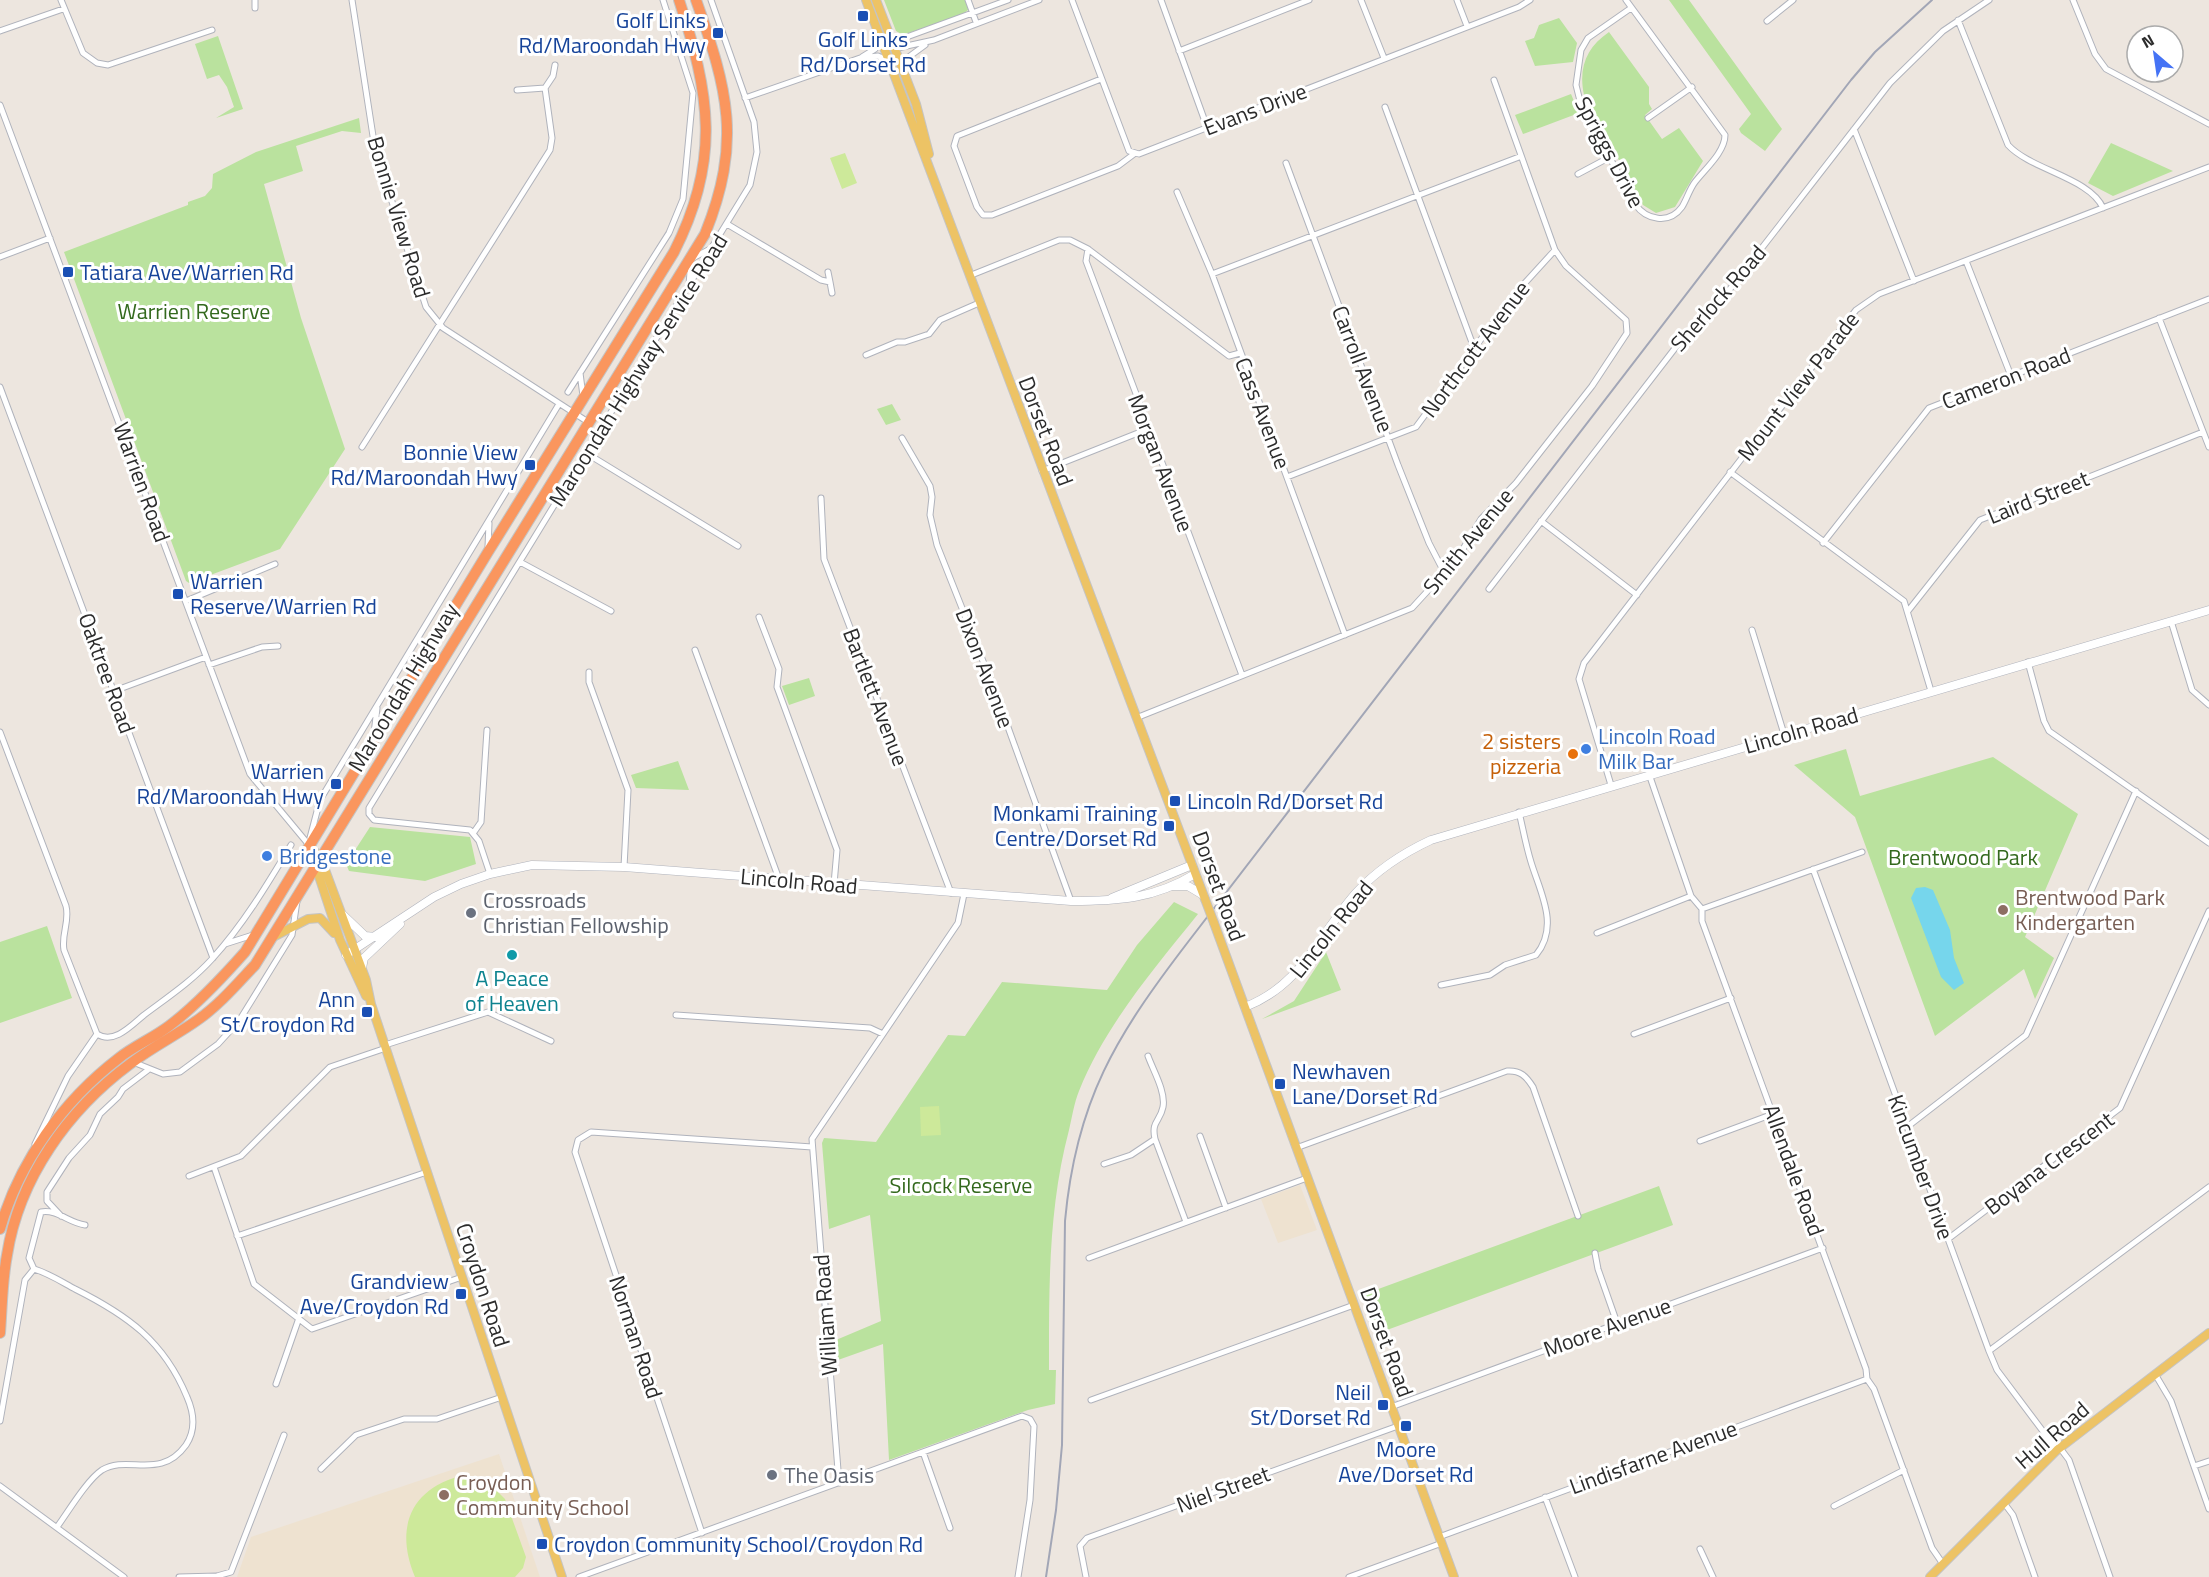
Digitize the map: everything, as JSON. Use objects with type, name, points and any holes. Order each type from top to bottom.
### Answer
[{"type":"highway","name":"Maroondah Highway","points":[[0,1229],[26,1165],[54,1123],[80,1094],[119,1058],[169,1025],[207,992],[245,952],[573,413],[674,252],[692,216],[703,176],[706,130],[704,92],[696,53],[679,0]]},
{"type":"highway","name":"Maroondah Highway","points":[[0,1333],[7,1254],[28,1188],[42,1160],[77,1111],[132,1062],[201,1017],[230,992],[275,936],[705,234],[718,202],[729,139],[721,73],[696,0]]},
{"type":"main road","name":"Dorset Road","points":[[866,0],[888,45],[902,66],[916,104],[944,210]]},
{"type":"main road","name":"Dorset Road","points":[[876,0],[891,62],[944,210],[1194,869],[1454,1577]]},
{"type":"main road","name":"Lincoln Road","points":[[1245,1007],[1267,998],[1287,983],[1356,892],[1388,864],[1440,836],[2209,610]]},
{"type":"main road","name":"Croydon Road","points":[[309,845],[321,859],[362,968],[371,1004],[562,1577]]},
{"type":"main road","name":"Croydon Road","points":[[309,845],[315,870],[340,940],[371,1004]]},
{"type":"main road","name":"Lincoln Road","points":[[346,955],[417,909],[461,884],[490,874],[532,865],[624,867],[1071,901],[1107,899],[1126,901],[1172,886],[1194,869]]},
{"type":"main road","name":"Lincoln Road","points":[[1107,899],[1194,869]]},
{"type":"main road","points":[[1172,886],[1188,886],[1204,897]]},
{"type":"main road","name":"Lincoln Road","points":[[362,968],[364,958],[417,909]]},
{"type":"main road","points":[[342,914],[365,936],[376,936]]},
{"type":"main road","points":[[275,936],[295,924],[320,918],[340,940]]},
{"type":"main road","name":"Hull Road","points":[[1930,1577],[2059,1449],[2209,1333]]},
{"type":"street","points":[[61,0],[82,53],[108,65],[212,30]]},
{"type":"street","points":[[255,0],[255,8]]},
{"type":"street","name":"Bonnie View Road","points":[[352,0],[375,149],[426,307],[438,323],[588,422]]},
{"type":"street","name":"Maroondah Highway Service Road","points":[[568,392],[669,232],[683,199],[693,93],[663,0]]},
{"type":"street","name":"Maroondah Highway Service Road","points":[[474,832],[462,828],[374,820],[369,814],[369,808],[750,185],[754,172],[757,137],[711,0]]},
{"type":"street","points":[[968,0],[976,22]]},
{"type":"street","points":[[745,98],[860,58],[875,49],[1008,0]]},
{"type":"street","points":[[902,66],[914,53],[934,40],[976,22],[1039,0]]},
{"type":"street","points":[[1072,0],[1126,143],[1134,154]]},
{"type":"street","points":[[1161,0],[1207,128]]},
{"type":"street","points":[[1179,51],[1309,0]]},
{"type":"street","points":[[1361,0],[1384,58]]},
{"type":"street","points":[[1457,0],[1467,26]]},
{"type":"street","name":"Evans Drive","points":[[1101,79],[957,136],[954,146],[977,207],[983,215],[992,215],[1118,166],[1134,154],[1145,153],[1530,0]]},
{"type":"street","name":"Spriggs Drive","points":[[1626,0],[1674,68],[1692,87],[1722,128],[1725,139],[1678,212],[1657,219],[1642,213],[1578,98],[1576,85],[1581,50],[1588,38],[1631,8]]},
{"type":"street","points":[[1767,21],[1793,0]]},
{"type":"street","name":"Sherlock Road","points":[[1490,588],[1686,333],[1709,316],[1901,71],[1958,20],[1989,0]]},
{"type":"street","points":[[2073,0],[2095,54],[2106,69],[2209,124]]},
{"type":"street","points":[[0,31],[63,9]]},
{"type":"street","points":[[1958,20],[2008,145],[2020,156],[2091,193],[2103,208]]},
{"type":"street","points":[[888,45],[934,40]]},
{"type":"street","points":[[860,58],[878,56],[891,62]]},
{"type":"street","points":[[362,447],[438,323],[550,150],[552,138],[545,88],[553,76],[555,65]]},
{"type":"street","points":[[1494,80],[1519,157],[1535,190],[1555,250]]},
{"type":"street","points":[[1648,118],[1692,87]]},
{"type":"street","points":[[517,90],[545,88]]},
{"type":"street","name":"Warrien Road","points":[[0,105],[2,119],[50,238],[250,774],[309,845]]},
{"type":"street","points":[[1385,107],[1474,348]]},
{"type":"street","points":[[1854,129],[1914,281]]},
{"type":"street","points":[[1212,274],[1519,157]]},
{"type":"street","points":[[1578,174],[1610,157]]},
{"type":"street","name":"Carroll Avenue","points":[[1286,163],[1429,543],[1444,572]]},
{"type":"street","name":"Mount View Parade","points":[[1611,785],[1580,674],[1584,663],[1856,310],[1879,294],[2209,167]]},
{"type":"street","name":"Cass Avenue","points":[[1177,192],[1212,274],[1345,635]]},
{"type":"street","points":[[727,224],[821,280],[830,282]]},
{"type":"street","points":[[0,257],[50,238]]},
{"type":"street","points":[[969,276],[1059,240],[1070,240],[1088,249],[1229,356],[1240,353]]},
{"type":"street","points":[[689,287],[691,259],[714,247]]},
{"type":"street","name":"Morgan Avenue","points":[[1088,249],[1086,261],[1242,675]]},
{"type":"street","name":"Smith Avenue","points":[[1136,718],[1412,608],[1457,559],[1481,519],[1516,483],[1592,386],[1628,333],[1626,320],[1566,266],[1555,250]]},
{"type":"street","name":"Northcott Avenue","points":[[1287,477],[1416,427],[1513,296],[1555,250]]},
{"type":"street","points":[[1965,261],[2011,376]]},
{"type":"street","points":[[828,272],[832,293]]},
{"type":"street","name":"Cameron Road","points":[[1823,543],[1924,412],[1936,404],[2209,299]]},
{"type":"street","points":[[866,356],[897,342],[929,334],[940,320],[979,303]]},
{"type":"street","points":[[2159,318],[2209,447]]},
{"type":"street","name":"Maroondah Highway Service Road","points":[[580,374],[583,397]]},
{"type":"street","name":"Oaktree Road","points":[[0,387],[213,958]]},
{"type":"street","name":"Maroondah Highway Service Road","points":[[309,845],[320,800],[559,404]]},
{"type":"street","points":[[1042,471],[1148,429]]},
{"type":"street","name":"Laird Street","points":[[1908,611],[1980,520],[2203,432]]},
{"type":"street","name":"Dixon Avenue","points":[[902,438],[930,486],[932,497],[930,515],[937,545],[996,694],[1071,901]]},
{"type":"street","points":[[586,453],[738,546]]},
{"type":"street","points":[[1730,472],[1904,602],[1931,691]]},
{"type":"street","name":"Bartlett Avenue","points":[[821,498],[824,559],[951,893]]},
{"type":"street","points":[[1541,521],[1636,595]]},
{"type":"street","name":"Maroondah Highway Service Road","points":[[488,552],[489,522]]},
{"type":"street","points":[[520,562],[611,611]]},
{"type":"street","points":[[186,600],[275,564]]},
{"type":"street","points":[[759,617],[779,669],[777,687],[837,850],[834,884]]},
{"type":"street","points":[[2171,621],[2192,690],[2209,705]]},
{"type":"street","points":[[1752,630],[1784,734]]},
{"type":"street","points":[[210,665],[262,647],[278,646]]},
{"type":"street","points":[[695,650],[778,879]]},
{"type":"street","points":[[114,691],[206,657]]},
{"type":"street","points":[[2028,662],[2044,722],[2049,731],[2209,843]]},
{"type":"street","points":[[589,672],[589,682],[628,790],[624,867]]},
{"type":"street","points":[[420,697],[423,719]]},
{"type":"street","name":"Maroondah Highway Service Road","points":[[374,739],[377,705]]},
{"type":"street","points":[[487,730],[481,822],[474,832],[490,874]]},
{"type":"street","points":[[0,732],[66,906],[68,922],[63,942],[64,950],[97,1034],[102,1038],[112,1037],[122,1032],[172,996],[213,958],[268,884],[291,845]]},
{"type":"street","name":"Allendale Road","points":[[1649,774],[1691,896],[1702,909],[1702,921],[1823,1248],[1866,1369],[1867,1379],[1874,1389],[1932,1548],[1943,1564]]},
{"type":"street","points":[[1907,1127],[2026,1035],[2136,791]]},
{"type":"street","points":[[1441,985],[1490,975],[1505,965],[1536,955],[1543,944],[1547,923],[1546,898],[1535,876],[1519,812]]},
{"type":"street","points":[[1702,909],[1862,852]]},
{"type":"street","name":"Kincumber Drive","points":[[1813,869],[1989,1351],[1997,1370],[2069,1460],[2110,1577]]},
{"type":"street","points":[[812,1147],[817,1132],[958,923],[964,894]]},
{"type":"street","points":[[1597,933],[1691,896]]},
{"type":"street","points":[[132,1062],[163,1074],[180,1072],[218,1044],[239,1021],[292,935],[297,899]]},
{"type":"street","name":"Boyana Crescent","points":[[1948,1239],[2120,1108],[2209,910]]},
{"type":"street","points":[[224,945],[257,933]]},
{"type":"street","points":[[1634,1034],[1731,998]]},
{"type":"street","points":[[189,1176],[241,1156],[330,1067],[385,1046],[488,1012],[551,1041]]},
{"type":"street","points":[[676,1015],[870,1028],[883,1034]]},
{"type":"street","points":[[26,1165],[68,1076],[97,1034]]},
{"type":"street","points":[[1148,1056],[1163,1100],[1162,1111],[1153,1127],[1155,1139],[1186,1222]]},
{"type":"street","points":[[61,1216],[47,1201],[46,1196],[69,1158],[90,1136],[98,1119],[123,1089],[148,1070]]},
{"type":"street","points":[[1296,1148],[1507,1071],[1520,1072],[1533,1087],[1578,1216]]},
{"type":"street","points":[[1700,1141],[1773,1114]]},
{"type":"street","name":"Norman Road","points":[[702,1533],[574,1152],[578,1140],[591,1132],[812,1147]]},
{"type":"street","points":[[1200,1136],[1226,1208]]},
{"type":"street","points":[[1104,1164],[1131,1155],[1155,1139]]},
{"type":"street","name":"William Road","points":[[812,1147],[839,1483]]},
{"type":"street","points":[[214,1167],[254,1284],[312,1329],[462,1277]]},
{"type":"street","points":[[237,1236],[427,1172]]},
{"type":"street","points":[[1089,1258],[1307,1178]]},
{"type":"street","points":[[1989,1351],[2209,1187]]},
{"type":"street","points":[[57,1527],[101,1470],[121,1465],[157,1465],[177,1454],[193,1431],[193,1417],[174,1370],[145,1332],[105,1304],[34,1269],[29,1258],[38,1215],[48,1211],[70,1222],[85,1225]]},
{"type":"street","name":"Moore Avenue","points":[[1391,1407],[1823,1248]]},
{"type":"street","points":[[1595,1253],[1598,1269],[1617,1323]]},
{"type":"street","points":[[0,1421],[25,1280],[34,1269]]},
{"type":"street","points":[[1091,1400],[1354,1305]]},
{"type":"street","points":[[276,1384],[299,1318]]},
{"type":"street","points":[[2155,1374],[2171,1401],[2209,1509]]},
{"type":"street","name":"Lindisfarne Avenue","points":[[1349,1577],[1545,1497],[1867,1379]]},
{"type":"street","points":[[321,1468],[356,1435],[404,1419],[437,1419],[502,1397]]},
{"type":"street","points":[[579,1577],[1022,1416],[1030,1419],[1034,1426],[1030,1500],[1018,1577]]},
{"type":"street","name":"Niel Street","points":[[1086,1577],[1080,1546],[1087,1538],[1398,1426]]},
{"type":"street","points":[[179,1577],[217,1576],[231,1572],[284,1435]]},
{"type":"street","points":[[923,1452],[950,1528]]},
{"type":"street","points":[[2194,1466],[2209,1461]]},
{"type":"street","points":[[1834,1506],[1904,1470]]},
{"type":"street","points":[[0,1486],[124,1577]]},
{"type":"street","points":[[1545,1497],[1575,1577]]},
{"type":"street","points":[[2004,1503],[2013,1515],[2035,1577]]},
{"type":"street","points":[[1700,1550],[1704,1563],[1713,1577]]},
{"type":"shaded area","points":[[1300,1185],[1317,1230],[1278,1243],[1261,1199]]},
{"type":"shaded area","name":"Croydon Community School","points":[[499,1454],[540,1577],[237,1577],[251,1537]]},
{"type":"green space","points":[[884,0],[967,0],[968,10],[963,14],[903,35],[896,31]]},
{"type":"green space","points":[[1669,0],[1689,0],[1782,129],[1765,151],[1741,133],[1739,129],[1751,114]]},
{"type":"green space","points":[[1559,18],[1577,43],[1573,62],[1535,66],[1525,41],[1534,38],[1539,25]]},
{"type":"green space","points":[[1609,32],[1649,87],[1649,104],[1652,109],[1645,115],[1662,139],[1679,128],[1703,161],[1675,207],[1656,213],[1643,205],[1584,95],[1582,75],[1586,59],[1595,44]]},
{"type":"green space","points":[[218,36],[243,109],[216,118],[234,107],[227,87],[219,75],[207,79],[195,44]]},
{"type":"green space","points":[[1571,94],[1579,113],[1523,134],[1515,115]]},
{"type":"green space","name":"Warrien Reserve","points":[[359,118],[361,133],[342,131],[296,146],[303,171],[264,184],[301,318],[345,449],[280,549],[189,583],[186,581],[64,252],[188,205],[188,202],[205,196],[212,188],[213,174],[256,152]]},
{"type":"green space","points":[[2111,143],[2173,171],[2113,196],[2088,183]]},
{"type":"green space","points":[[845,153],[857,183],[842,189],[830,158]]},
{"type":"green space","points":[[892,404],[901,420],[886,425],[877,409]]},
{"type":"green space","points":[[809,678],[815,696],[789,705],[782,686]]},
{"type":"green space","name":"Brentwood Park","points":[[1846,749],[1860,796],[1993,757],[2078,814],[2025,937],[2054,958],[2035,999],[2024,969],[1935,1036],[1855,817],[1794,765]]},
{"type":"green space","points":[[678,761],[689,790],[636,788],[631,775]]},
{"type":"green space","points":[[370,827],[470,837],[476,864],[425,881],[349,871],[346,864]]},
{"type":"green space","name":"Silcock Reserve","points":[[1174,902],[1198,914],[1117,1020],[1090,1066],[1074,1105],[1057,1189],[1051,1249],[1049,1370],[1056,1370],[1055,1404],[1028,1410],[889,1460],[883,1344],[838,1360],[836,1340],[881,1321],[870,1215],[829,1229],[822,1143],[824,1138],[876,1142],[948,1035],[965,1036],[1002,982],[1107,990],[1137,945]]},
{"type":"green space","points":[[47,926],[72,998],[0,1023],[0,942]]},
{"type":"green space","points":[[1326,952],[1341,990],[1262,1019],[1294,1001]]},
{"type":"green space","points":[[939,1106],[941,1135],[921,1136],[920,1107]]},
{"type":"green space","points":[[1659,1186],[1673,1225],[1376,1334],[1362,1295]]},
{"type":"green space","points":[[465,1475],[488,1482],[505,1499],[526,1557],[523,1568],[515,1577],[415,1577],[406,1542],[407,1526],[412,1512],[420,1499],[431,1489]]},
{"type":"water","points":[[1925,887],[1933,890],[1950,930],[1954,958],[1964,983],[1954,990],[1941,977],[1911,898],[1916,888]]},
{"type":"railway","points":[[1046,1577],[1056,1510],[1062,1445],[1065,1221],[1070,1178],[1090,1104],[1120,1040],[1162,976],[1851,80],[1875,52],[1932,0]]},
{"type":"place","name":"Golf Links Rd/Dorset Rd","points":[[863,16]]},
{"type":"place","name":"Golf Links Rd/Maroondah Hwy","points":[[718,33]]},
{"type":"place","name":"Tatiara Ave/Warrien Rd","points":[[68,272]]},
{"type":"place","name":"Bonnie View Rd/Maroondah Hwy","points":[[530,465]]},
{"type":"place","name":"Warrien Reserve/Warrien Rd","points":[[178,594]]},
{"type":"place","name":"Lincoln Road Milk Bar","points":[[1586,749]]},
{"type":"place","name":"2 sisters pizzeria","points":[[1573,754]]},
{"type":"place","name":"Warrien Rd/Maroondah Hwy","points":[[336,784]]},
{"type":"place","name":"Lincoln Rd/Dorset Rd","points":[[1175,801]]},
{"type":"place","name":"Monkami Training Centre/Dorset Rd","points":[[1169,826]]},
{"type":"place","name":"Bridgestone","points":[[267,856]]},
{"type":"place","name":"Brentwood Park Kindergarten","points":[[2003,910]]},
{"type":"place","name":"Crossroads Christian Fellowship","points":[[471,913]]},
{"type":"place","name":"A Peace of Heaven","points":[[512,955]]},
{"type":"place","name":"Ann St/Croydon Rd","points":[[367,1012]]},
{"type":"place","name":"Newhaven Lane/Dorset Rd","points":[[1280,1084]]},
{"type":"place","name":"Grandview Ave/Croydon Rd","points":[[461,1294]]},
{"type":"place","name":"Neil St/Dorset Rd","points":[[1383,1405]]},
{"type":"place","name":"Moore Ave/Dorset Rd","points":[[1406,1426]]},
{"type":"place","name":"The Oasis","points":[[772,1475]]},
{"type":"place","name":"Croydon Community School","points":[[444,1495]]},
{"type":"place","name":"Croydon Community School/Croydon Rd","points":[[542,1544]]}]
